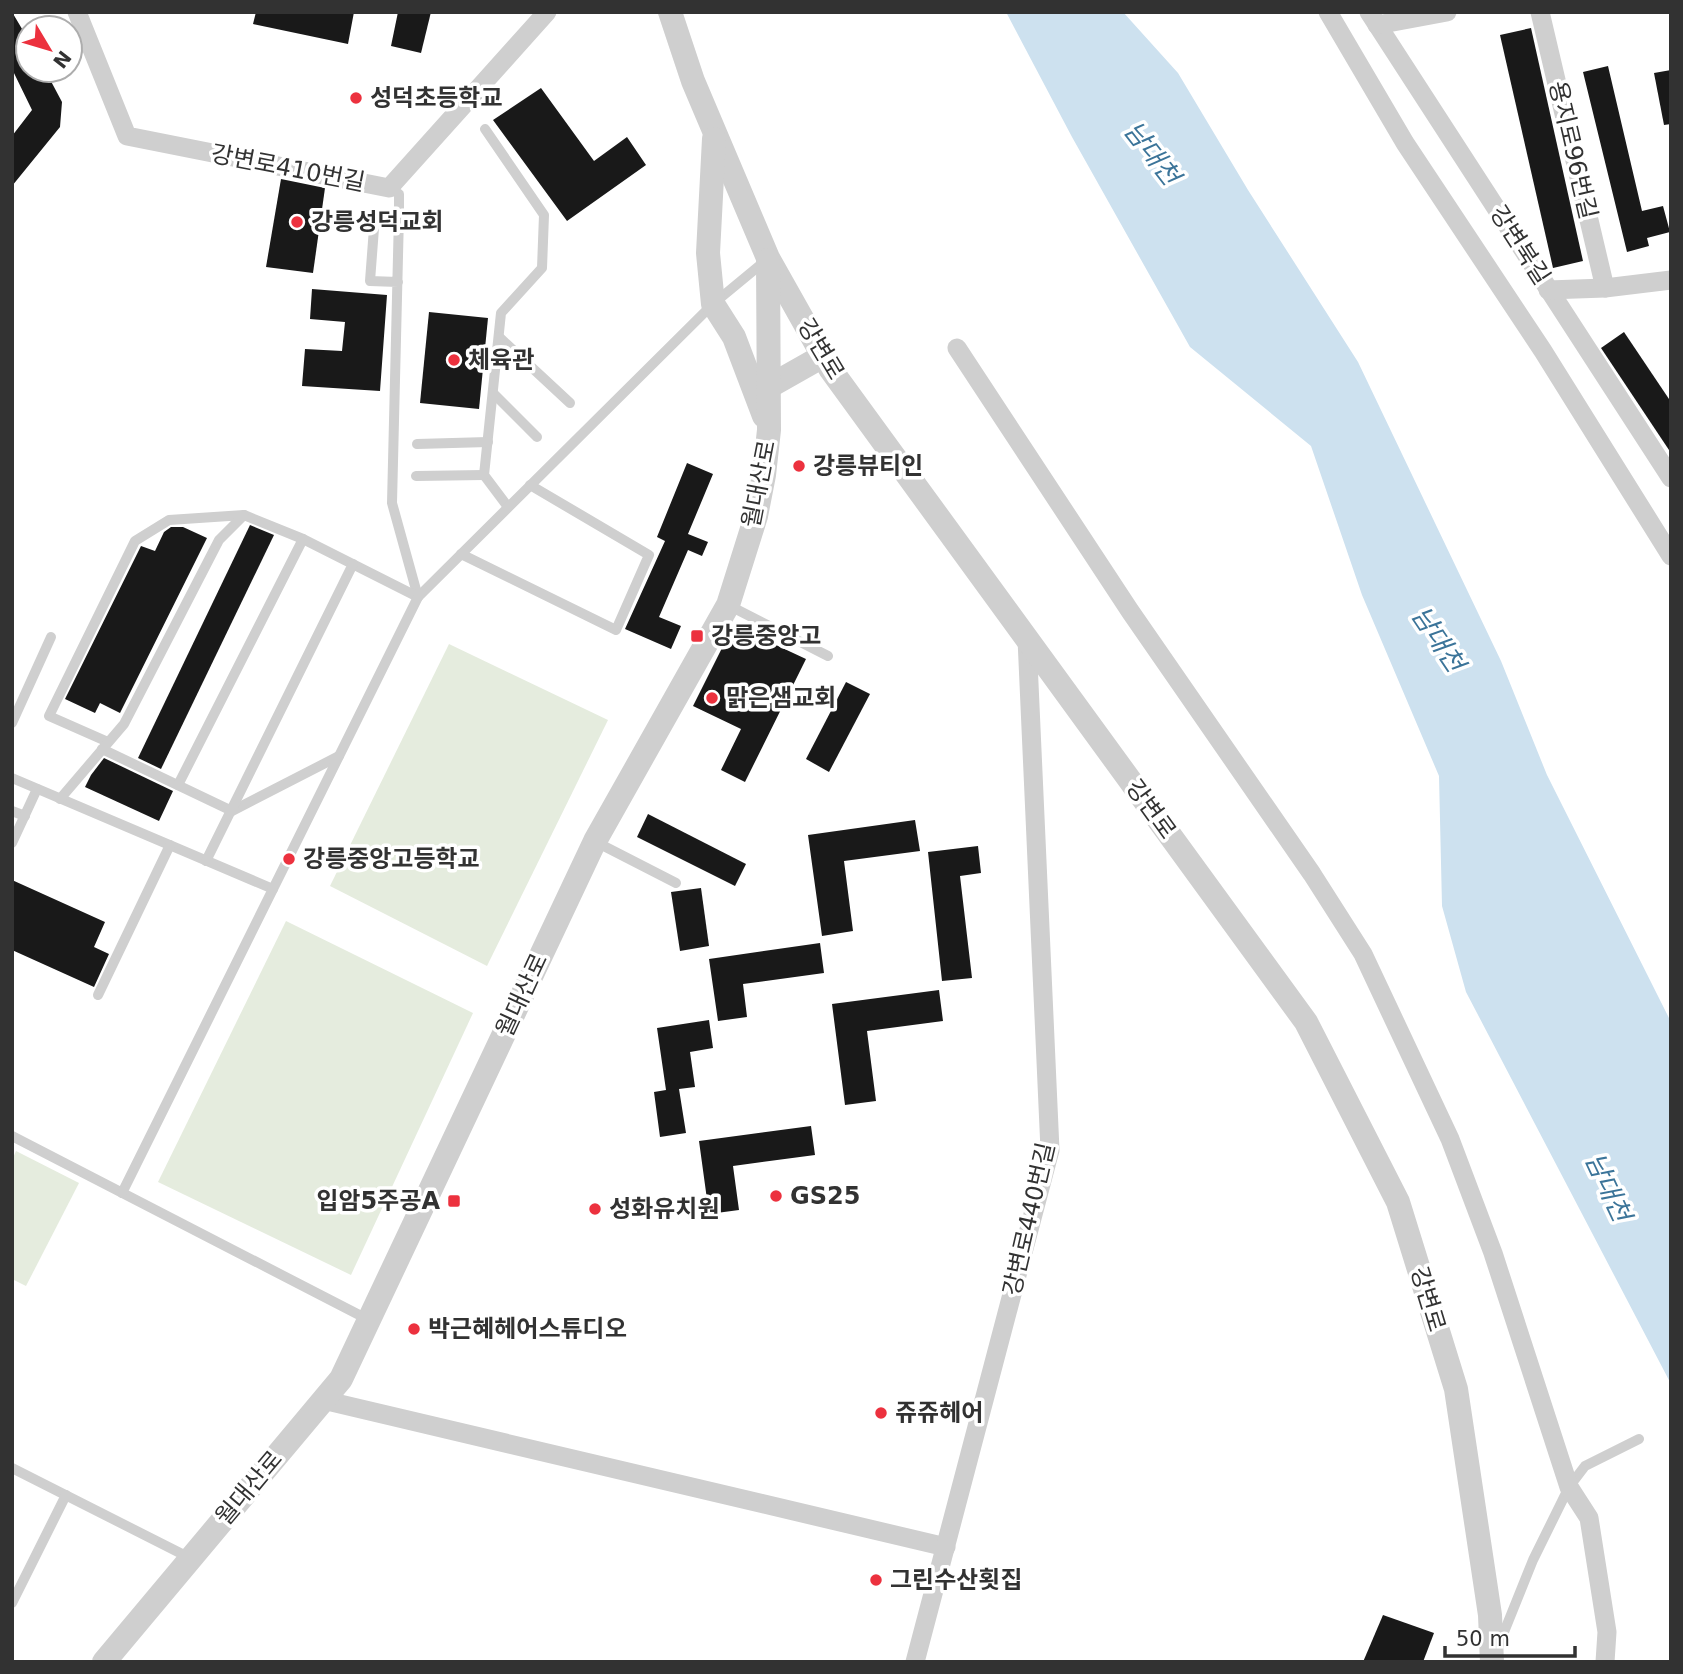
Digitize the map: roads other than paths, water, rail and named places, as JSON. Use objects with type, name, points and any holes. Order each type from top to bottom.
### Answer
[{"type":"street","name":"강변로410번길","points":[[77,12],[127,136],[389,188],[547,12]]},
{"type":"street","name":"강변로","points":[[670,12],[692,81],[768,258],[823,356],[1306,1022],[1398,1202],[1456,1389],[1490,1615],[1493,1662]]},
{"type":"street","points":[[682,12],[692,81]]},
{"type":"street","points":[[1328,12],[1405,143],[1543,351],[1671,556]]},
{"type":"street","points":[[1373,19],[1447,12]]},
{"type":"street","name":"용지로96번길","points":[[1540,12],[1605,288]]},
{"type":"street","name":"강변북길","points":[[1373,19],[1671,478]]},
{"type":"street","points":[[715,137],[708,253],[713,304],[734,337],[769,430]]},
{"type":"street","name":"월대산로","points":[[104,1662],[341,1379],[595,841],[728,605],[756,516],[764,475],[769,430],[768,258]]},
{"type":"street","points":[[1548,290],[1605,288],[1671,280]]},
{"type":"street","points":[[957,348],[1130,611],[1312,874],[1363,954],[1450,1139],[1493,1253],[1569,1487],[1589,1518],[1606,1632],[1605,1662]]},
{"type":"street","points":[[769,386],[823,356]]},
{"type":"street","name":"강변로440번길","points":[[915,1662],[1050,1150],[1027,639]]},
{"type":"street","points":[[323,1400],[946,1548]]},
{"type":"lane","points":[[485,129],[544,215],[542,268],[501,313],[484,475],[508,507]]},
{"type":"lane","points":[[389,188],[399,194],[392,503],[418,597]]},
{"type":"lane","points":[[398,282],[370,281],[375,215],[399,215]]},
{"type":"lane","points":[[122,1193],[418,597],[713,304],[768,258]]},
{"type":"lane","points":[[499,337],[570,403]]},
{"type":"lane","points":[[493,393],[537,437]]},
{"type":"lane","points":[[417,444],[488,442]]},
{"type":"lane","points":[[416,476],[484,475]]},
{"type":"lane","points":[[461,554],[616,630],[649,555],[530,485]]},
{"type":"lane","points":[[232,811],[49,716],[135,541],[169,520],[244,515],[303,539],[418,597]]},
{"type":"lane","points":[[60,799],[124,724],[219,540],[244,515]]},
{"type":"lane","points":[[178,785],[303,539]]},
{"type":"lane","points":[[206,861],[354,564]]},
{"type":"lane","points":[[728,605],[828,656]]},
{"type":"lane","points":[[12,723],[51,637]]},
{"type":"lane","points":[[232,811],[339,755]]},
{"type":"lane","points":[[12,778],[273,889]]},
{"type":"lane","points":[[12,843],[37,789]]},
{"type":"lane","points":[[12,811],[24,816]]},
{"type":"lane","points":[[595,841],[676,883]]},
{"type":"lane","points":[[98,995],[170,845]]},
{"type":"lane","points":[[12,1136],[369,1321]]},
{"type":"lane","points":[[1493,1662],[1533,1560],[1569,1487],[1585,1466],[1639,1439]]},
{"type":"lane","points":[[12,1468],[190,1558]]},
{"type":"lane","points":[[12,1604],[16,1588],[66,1495]]},
{"type":"water","name":"남대천","points":[[1006,12],[1123,12],[1178,73],[1248,190],[1358,362],[1501,661],[1547,775],[1671,1022],[1671,1384],[1466,992],[1442,906],[1439,776],[1362,595],[1311,446],[1190,347],[1072,137]]},
{"type":"place","name":"성덕초등학교","points":[[356,98]]},
{"type":"place","name":"강릉성덕교회","points":[[297,222]]},
{"type":"place","name":"체육관","points":[[454,360]]},
{"type":"place","name":"강릉뷰티인","points":[[799,466]]},
{"type":"place","name":"강릉중앙고","points":[[697,636]]},
{"type":"place","name":"맑은샘교회","points":[[712,698]]},
{"type":"place","name":"강릉중앙고등학교","points":[[289,859]]},
{"type":"place","name":"GS25","points":[[776,1196]]},
{"type":"place","name":"입암5주공A","points":[[454,1201]]},
{"type":"place","name":"성화유치원","points":[[595,1209]]},
{"type":"place","name":"박근혜헤어스튜디오","points":[[414,1329]]},
{"type":"place","name":"쥬쥬헤어","points":[[881,1413]]},
{"type":"place","name":"그린수산횟집","points":[[876,1580]]}]
